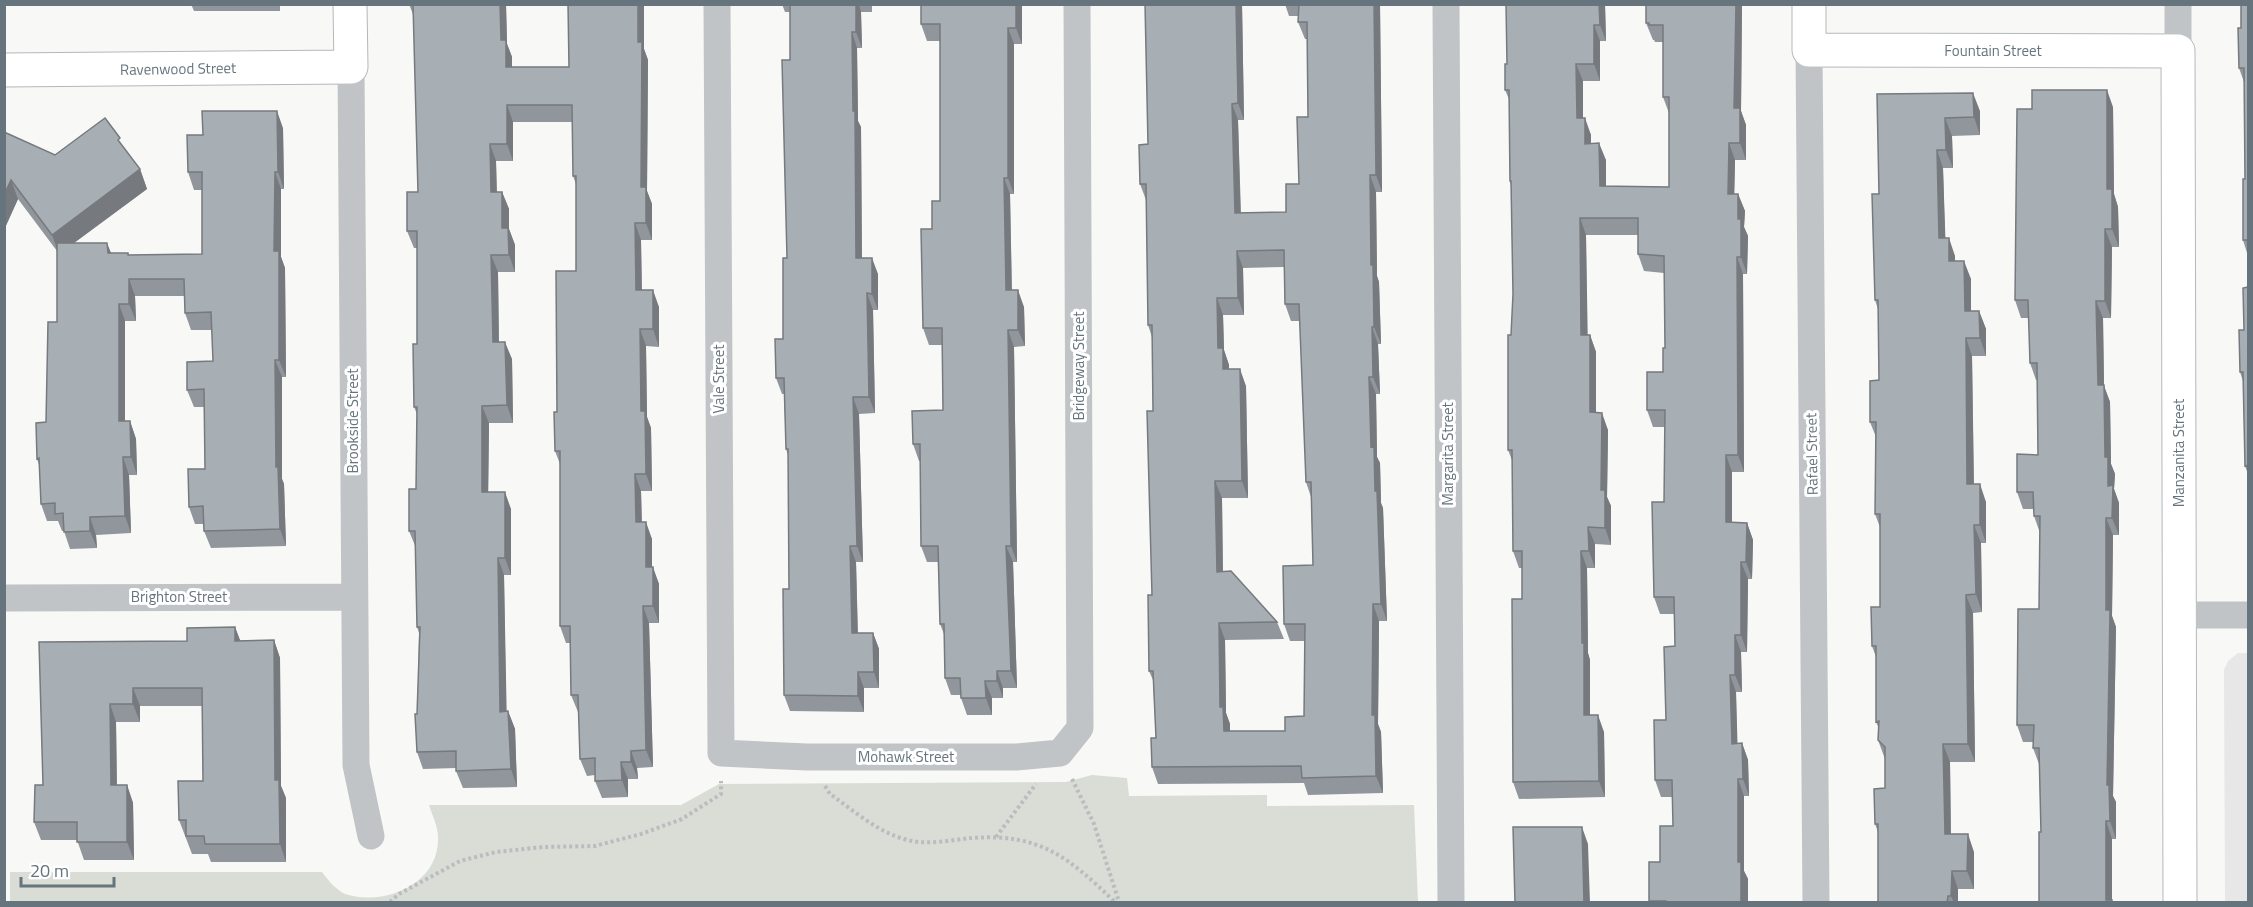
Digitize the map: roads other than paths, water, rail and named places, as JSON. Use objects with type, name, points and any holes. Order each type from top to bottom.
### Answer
[{"type":"street","name":"Brookside Street","points":[[351,4],[356,765],[371,836]]},
{"type":"street","name":"Vale Street","points":[[717,4],[721,753]]},
{"type":"street","name":"Bridgeway Street","points":[[1060,753],[1080,728],[1077,4]]},
{"type":"street","name":"Margarita Street","points":[[1446,4],[1451,903]]},
{"type":"street","name":"Rafael Street","points":[[1809,4],[1816,903]]},
{"type":"street","name":"Manzanita Street","points":[[2178,4],[2180,903]]},
{"type":"street","name":"Fountain Street","points":[[1809,50],[2178,51]]},
{"type":"street","name":"Ravenwood Street","points":[[4,70],[351,67]]},
{"type":"street","name":"Brighton Street","points":[[4,598],[354,597]]},
{"type":"street","points":[[2180,615],[2248,615]]},
{"type":"street","name":"Mohawk Street","points":[[721,753],[807,757],[1016,756],[1060,753]]}]
